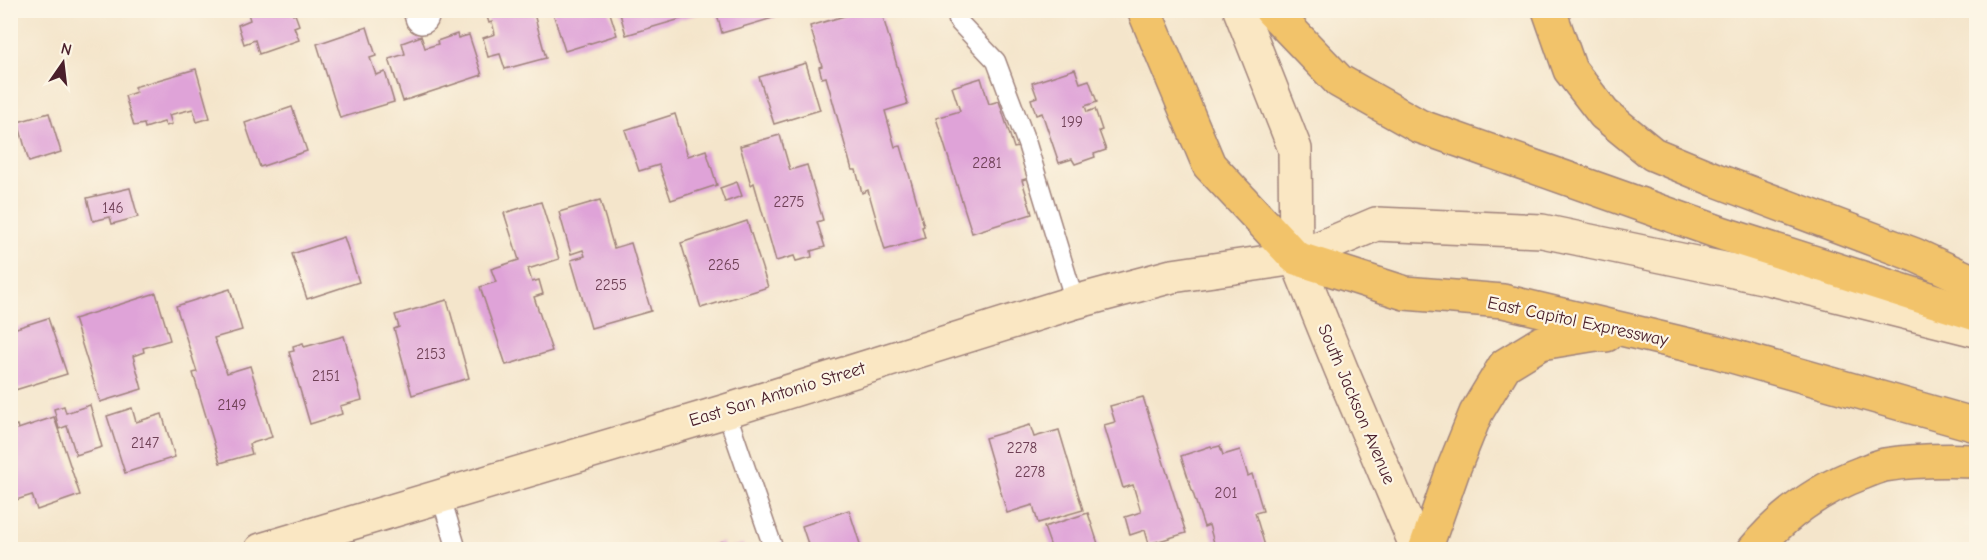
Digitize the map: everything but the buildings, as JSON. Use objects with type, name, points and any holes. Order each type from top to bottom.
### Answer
[{"type":"main road","name":"South Jackson Avenue","points":[[1144,10],[1209,165],[1296,258],[1418,549]]},
{"type":"main road","name":"South Jackson Avenue","points":[[1240,10],[1295,149],[1296,258]]},
{"type":"main road","points":[[1271,10],[1339,81],[1419,126],[1724,234],[1977,314]]},
{"type":"main road","points":[[1550,10],[1570,70],[1604,114],[1653,153],[1716,180],[1915,255],[1977,283]]},
{"type":"main road","points":[[1296,258],[1376,224],[1542,231],[1772,279],[1977,330]]},
{"type":"main road","name":"East San Antonio Street","points":[[261,549],[726,411],[1075,302],[1172,276],[1296,258]]},
{"type":"main road","name":"East Capitol Expressway","points":[[1296,258],[1405,293],[1503,301],[1718,352],[1977,425]]},
{"type":"main road","points":[[1425,549],[1476,413],[1505,365],[1541,343],[1596,334],[1718,352]]},
{"type":"main road","points":[[1754,549],[1770,531],[1804,502],[1842,480],[1883,465],[1937,460],[1977,461]]},
{"type":"lane","points":[[958,21],[996,61],[1028,144],[1075,302]]},
{"type":"lane","points":[[726,411],[774,549]]},
{"type":"lane","points":[[441,496],[458,549]]}]
